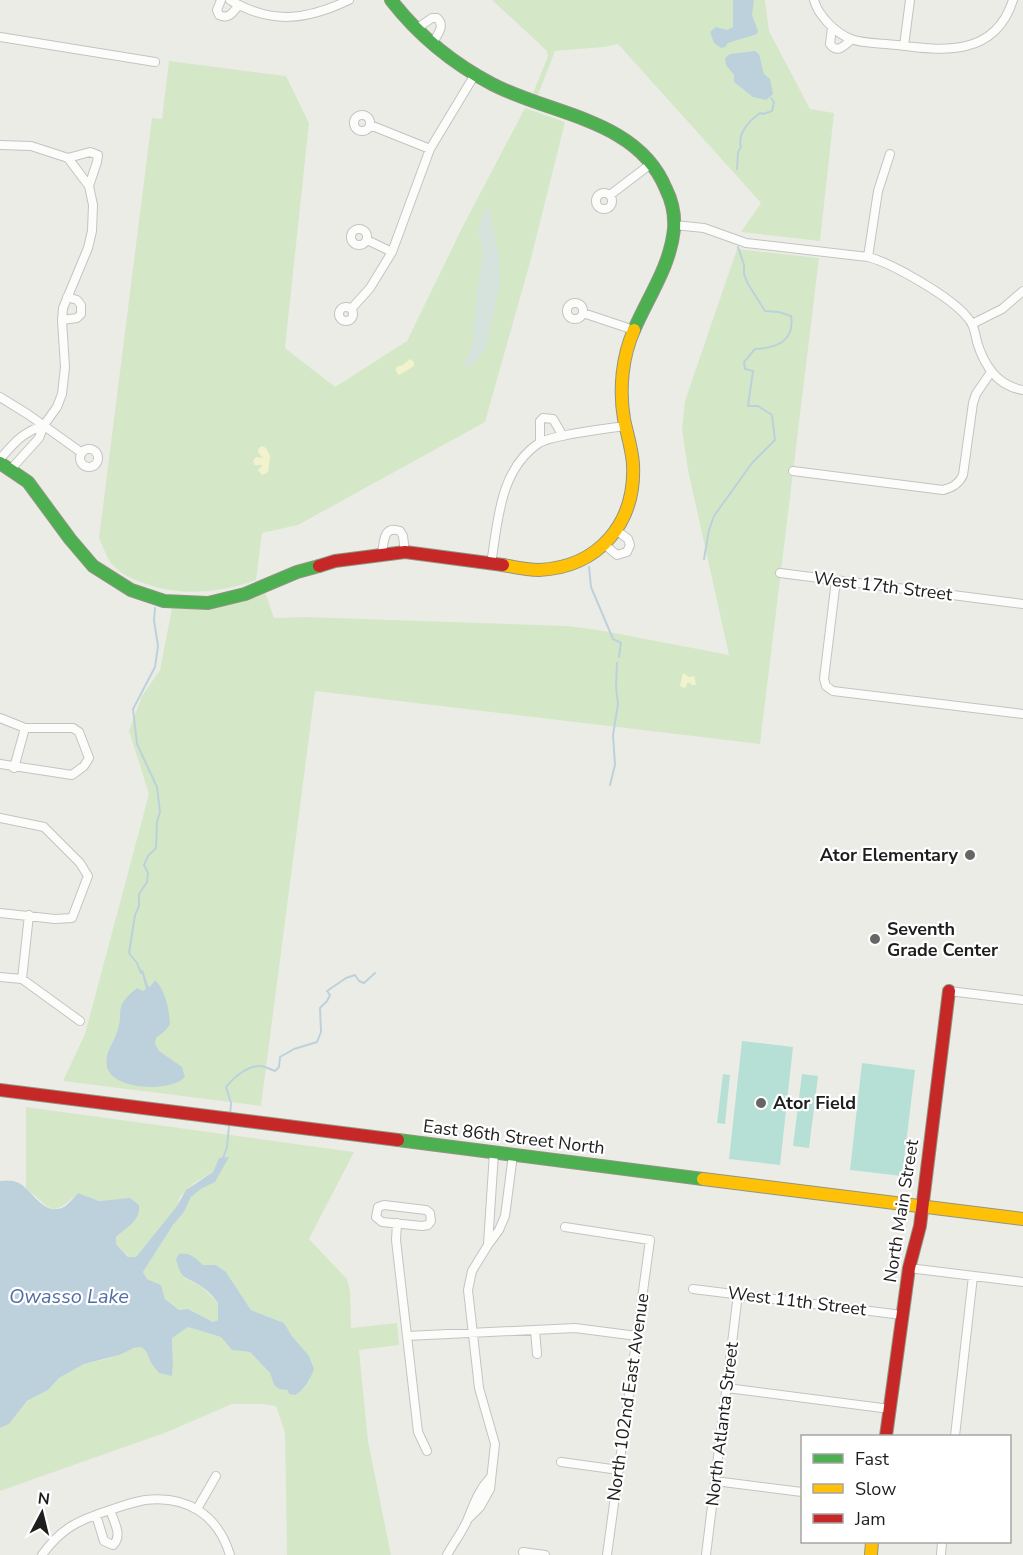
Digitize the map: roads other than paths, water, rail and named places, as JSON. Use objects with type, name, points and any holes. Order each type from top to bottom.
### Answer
[{"type":"street","points":[[221,0],[217,10],[224,18],[230,16],[240,6]]},
{"type":"street","points":[[231,0],[249,11],[276,18],[302,17],[349,0]]},
{"type":"street","points":[[4,464],[28,482],[70,540],[93,566],[131,590],[165,601],[208,603],[245,594],[297,572],[335,561],[382,554],[405,552],[537,570],[558,568],[595,553],[604,545],[616,530],[628,508],[633,461],[624,426],[622,387],[626,357],[634,330],[666,268],[674,225],[670,198],[652,163],[634,144],[617,134],[474,76],[432,44],[403,17],[391,0]]},
{"type":"street","points":[[814,0],[816,7],[832,27],[851,40],[930,50],[957,49],[977,43],[1001,24],[1013,0]]},
{"type":"street","points":[[904,46],[910,0]]},
{"type":"street","points":[[416,29],[432,18],[441,21],[442,26],[432,44]]},
{"type":"street","points":[[832,27],[830,44],[833,48],[843,47],[851,40]]},
{"type":"street","points":[[0,37],[155,62]]},
{"type":"street","points":[[352,309],[370,288],[392,252],[430,148],[474,76]]},
{"type":"street","points":[[370,126],[430,148]]},
{"type":"street","points":[[0,146],[31,146],[68,158],[90,152],[98,155],[89,186]]},
{"type":"street","points":[[868,257],[878,191],[890,154]]},
{"type":"street","points":[[4,464],[39,438],[44,425],[57,407],[64,382],[63,308],[85,255],[92,231],[93,205],[89,186],[68,158]]},
{"type":"street","points":[[610,195],[652,163]]},
{"type":"street","points":[[674,225],[704,228],[746,243],[868,257],[898,268],[954,304],[972,324],[982,357],[991,372],[1004,383],[1023,390]]},
{"type":"street","points":[[367,240],[392,252]]},
{"type":"street","points":[[972,324],[1002,309],[1023,291]]},
{"type":"street","points":[[62,320],[77,318],[82,311],[80,302],[67,297]]},
{"type":"street","points":[[583,313],[634,330]]},
{"type":"street","points":[[793,471],[943,490],[955,486],[963,475],[976,394],[991,372]]},
{"type":"street","points":[[0,397],[82,453]]},
{"type":"street","points":[[540,442],[540,421],[543,418],[553,419],[563,436]]},
{"type":"street","points":[[4,464],[27,431],[44,425]]},
{"type":"street","points":[[491,564],[502,494],[512,473],[525,456],[540,442],[624,426]]},
{"type":"street","points":[[382,554],[386,534],[389,530],[395,529],[403,536],[405,552]]},
{"type":"street","points":[[604,545],[617,555],[627,552],[630,545],[628,539],[616,530]]},
{"type":"street","name":"West 17th Street","points":[[780,573],[1023,604]]},
{"type":"street","points":[[836,580],[824,680],[826,686],[833,691],[1023,714]]},
{"type":"street","points":[[0,718],[25,728],[73,728],[79,732],[89,758],[84,766],[72,775],[0,765]]},
{"type":"street","points":[[14,768],[25,728]]},
{"type":"street","points":[[0,818],[44,827],[80,863],[88,876],[72,918],[56,919],[0,913]]},
{"type":"street","points":[[22,979],[29,915]]},
{"type":"street","points":[[0,977],[22,979],[80,1021]]},
{"type":"street","points":[[949,991],[1023,1000]]},
{"type":"street","name":"North Main Street","points":[[886,1435],[909,1268],[920,1226],[949,991]]},
{"type":"street","name":"East 86th Street North","points":[[0,1090],[1023,1219]]},
{"type":"street","points":[[488,1245],[494,1153]]},
{"type":"street","points":[[447,1555],[490,1489],[495,1444],[479,1388],[467,1302],[469,1281],[488,1245],[500,1230],[505,1216],[513,1155]]},
{"type":"street","points":[[384,1205],[426,1210],[430,1214],[431,1221],[428,1225],[397,1223],[382,1222],[376,1217],[378,1207],[384,1205]]},
{"type":"street","points":[[397,1223],[396,1240],[418,1432],[427,1451]]},
{"type":"street","name":"North 102nd East Avenue","points":[[565,1227],[650,1240],[606,1555]]},
{"type":"street","points":[[909,1268],[1023,1282]]},
{"type":"street","points":[[955,1435],[973,1276]]},
{"type":"street","name":"West 11th Street","points":[[693,1289],[902,1315]]},
{"type":"street","name":"North Atlanta Street","points":[[706,1555],[738,1294]]},
{"type":"street","points":[[407,1336],[586,1329],[637,1336]]},
{"type":"street","points":[[536,1330],[537,1354]]},
{"type":"street","points":[[727,1388],[890,1408]]},
{"type":"street","points":[[561,1462],[619,1470]]},
{"type":"street","points":[[197,1509],[216,1476]]},
{"type":"street","points":[[715,1481],[801,1492]]},
{"type":"street","points":[[42,1555],[54,1539],[69,1526],[132,1503],[160,1499],[184,1503],[197,1509],[222,1533],[230,1555]]},
{"type":"street","points":[[96,1515],[104,1541],[113,1545],[119,1535],[110,1510]]},
{"type":"street","points":[[523,1552],[545,1555]]},
{"type":"water","points":[[733,0],[754,0],[752,15],[758,31],[757,34],[728,43],[721,48],[714,43],[710,32],[716,27],[727,30],[733,27]]},
{"type":"water","points":[[755,51],[759,54],[764,74],[770,79],[773,94],[766,100],[753,97],[734,82],[734,75],[726,65],[725,58],[730,54]]},
{"type":"water","points":[[141,970],[143,970],[148,986],[150,987],[155,980],[159,984],[168,1006],[170,1024],[156,1038],[155,1044],[159,1051],[182,1067],[185,1077],[168,1085],[143,1087],[131,1085],[112,1075],[107,1067],[109,1049],[117,1032],[124,1000],[137,988],[143,991],[146,989]]},
{"type":"water","name":"Owasso Lake","points":[[229,1157],[215,1182],[191,1197],[184,1212],[143,1272],[147,1279],[161,1285],[165,1299],[179,1310],[188,1309],[213,1322],[218,1320],[218,1303],[206,1290],[182,1274],[176,1259],[179,1254],[186,1254],[203,1265],[216,1265],[226,1272],[251,1310],[284,1323],[309,1356],[314,1369],[299,1393],[289,1394],[288,1390],[279,1389],[274,1385],[270,1373],[250,1352],[232,1350],[221,1337],[188,1327],[172,1338],[172,1376],[159,1373],[151,1363],[146,1351],[141,1347],[134,1348],[119,1355],[84,1364],[59,1378],[48,1390],[27,1401],[9,1424],[0,1428],[0,1181],[19,1183],[50,1209],[64,1207],[78,1193],[99,1201],[130,1198],[139,1205],[138,1215],[136,1220],[116,1237],[116,1244],[128,1257],[136,1257],[177,1206],[186,1190],[213,1172],[219,1158]]},
{"type":"waterway","points":[[737,169],[742,133],[760,113],[772,111],[774,102],[771,98]]},
{"type":"waterway","points":[[704,559],[714,516],[752,463],[775,440],[772,415],[758,406],[748,406],[753,371],[745,369],[744,362],[755,349],[783,342],[792,325],[791,316],[765,311],[748,284],[738,247]]},
{"type":"waterway","points":[[589,567],[591,587],[613,639],[621,643],[619,657]]},
{"type":"waterway","points":[[141,973],[129,953],[135,915],[139,906],[139,894],[147,882],[148,873],[144,865],[148,856],[156,848],[157,822],[160,812],[157,787],[137,744],[133,709],[155,667],[158,646],[154,620],[155,608]]},
{"type":"waterway","points":[[610,785],[615,765],[613,735],[618,704],[617,663]]},
{"type":"waterway","points":[[230,1117],[231,1103],[226,1087],[233,1080],[255,1066],[275,1071],[279,1067],[280,1057],[294,1049],[317,1042],[321,1032],[320,1008],[330,995],[327,991],[346,978],[355,975],[359,981],[364,983],[375,973]]},
{"type":"waterway","points":[[223,1158],[227,1147],[229,1126]]},
{"type":"place","name":"Ator Elementary","points":[[970,855]]},
{"type":"place","name":"Seventh Grade Center","points":[[875,939]]},
{"type":"place","name":"Ator Field","points":[[761,1103]]}]
